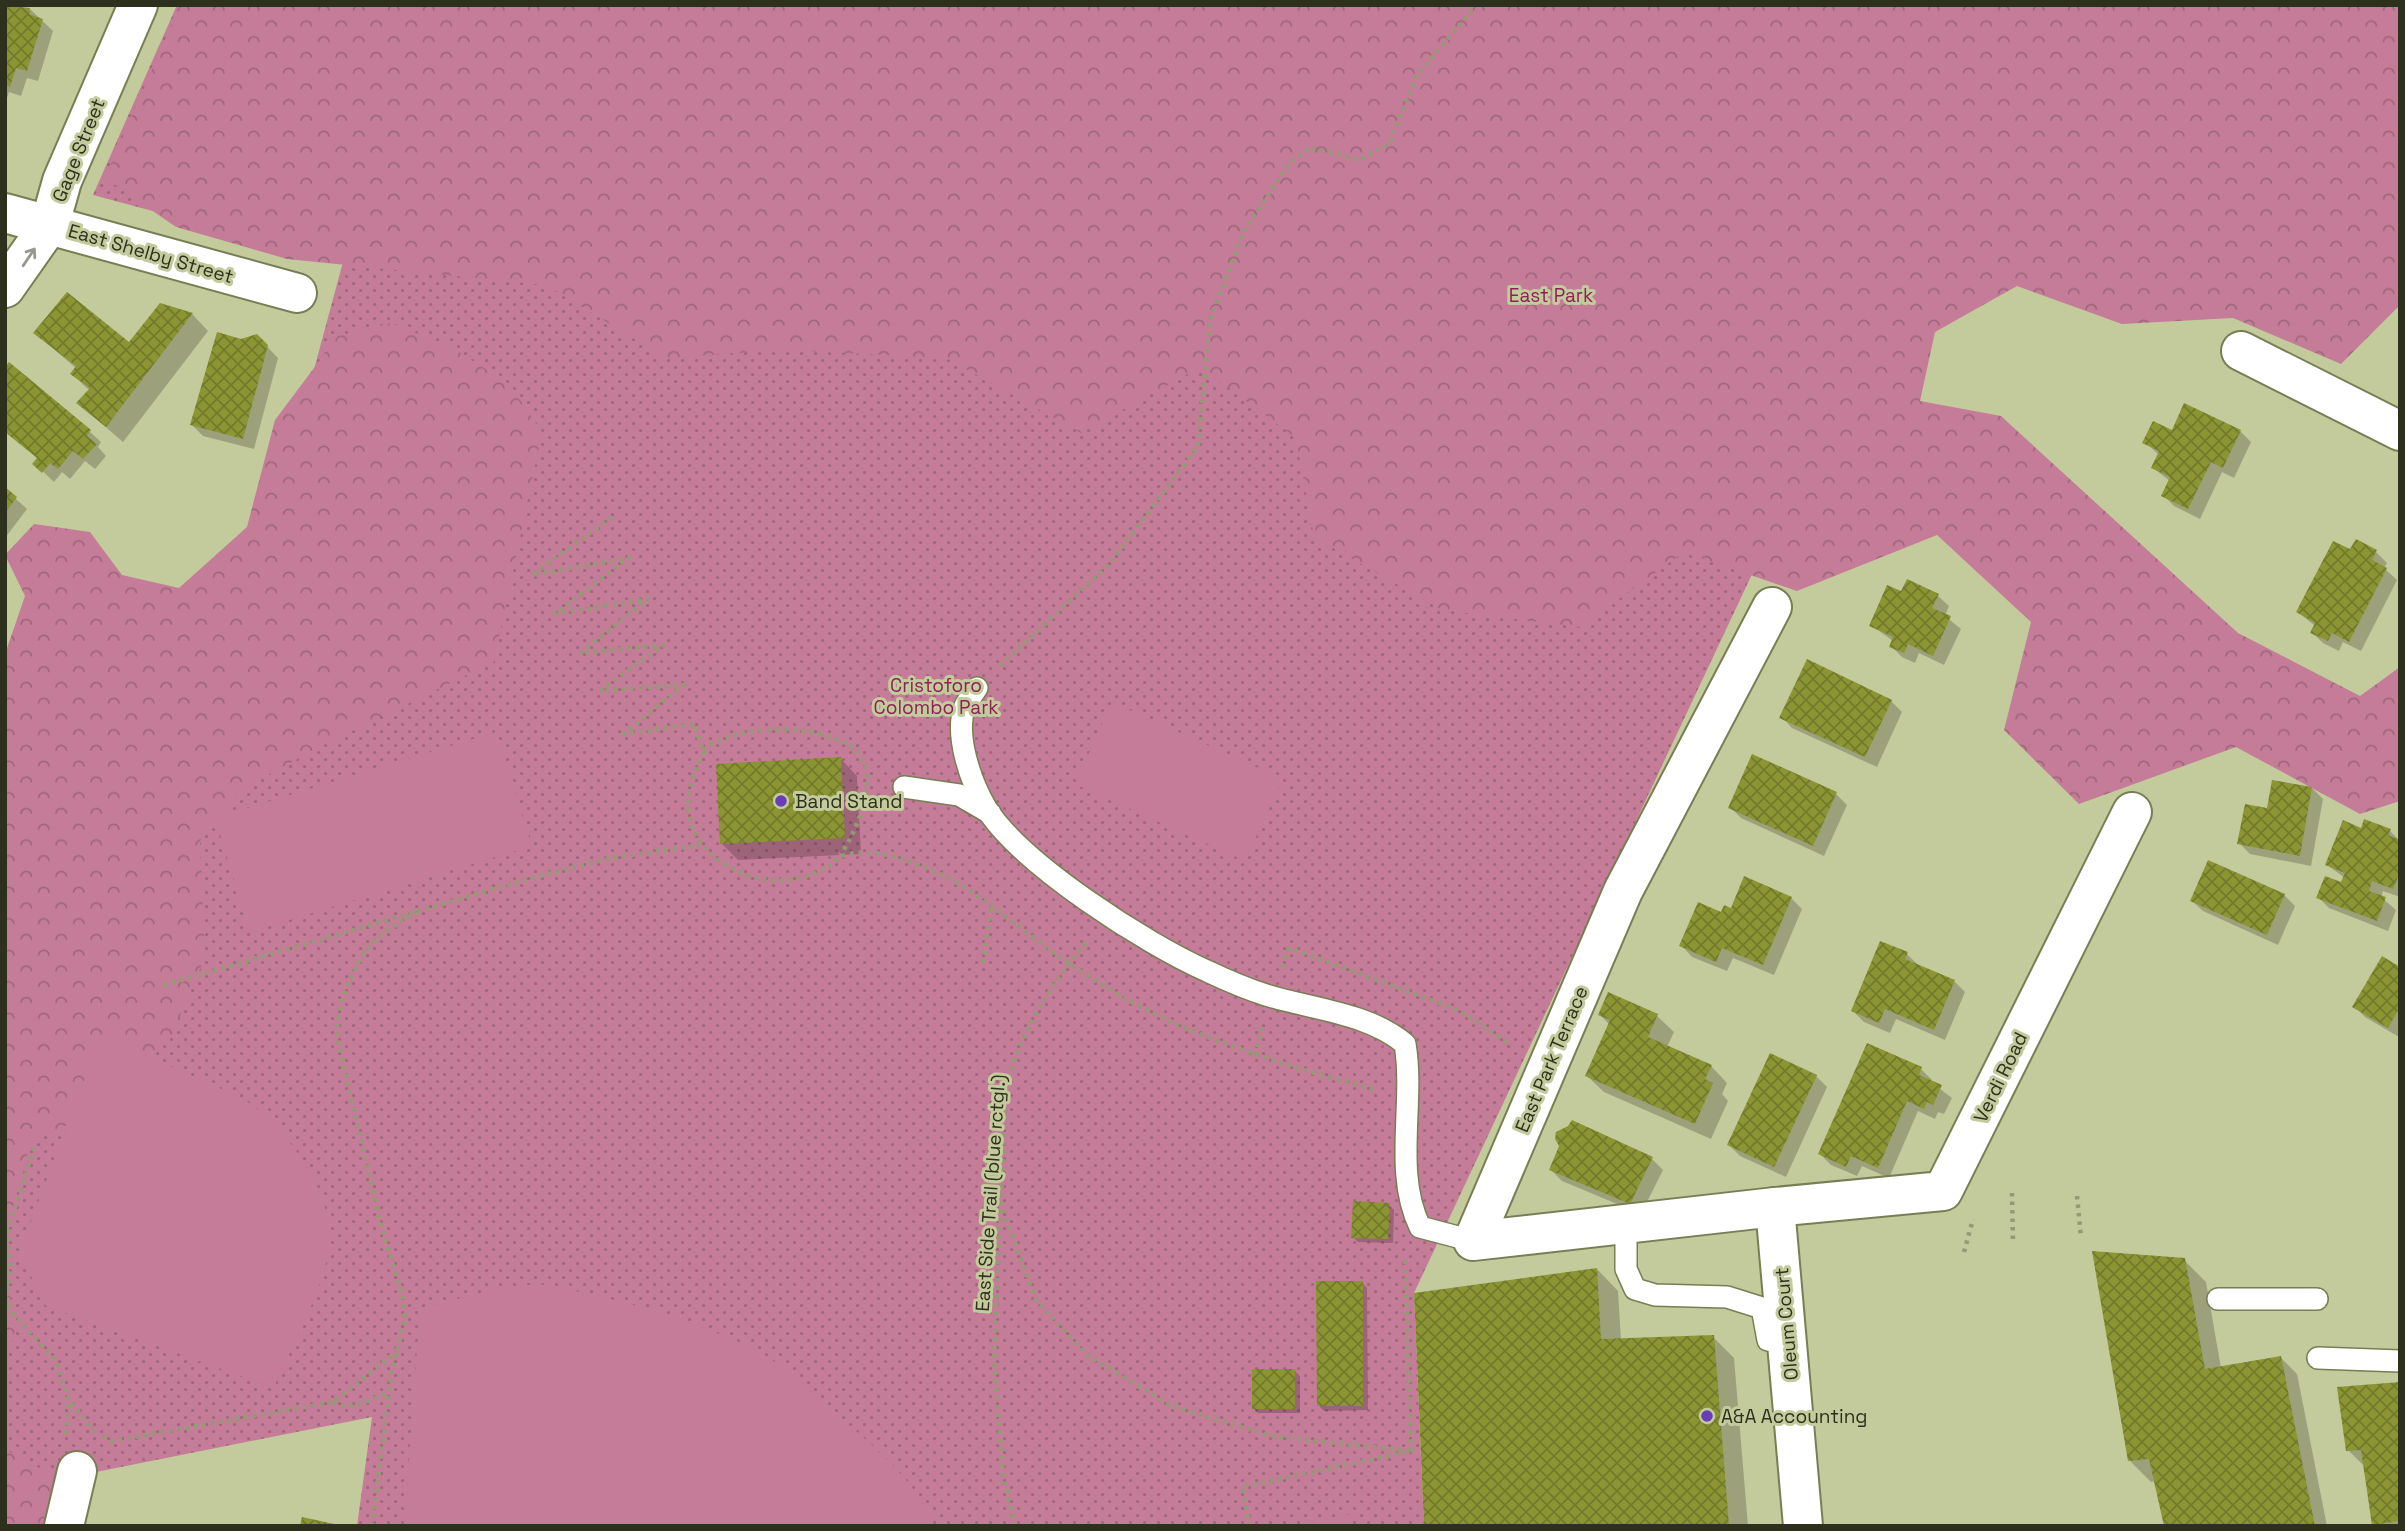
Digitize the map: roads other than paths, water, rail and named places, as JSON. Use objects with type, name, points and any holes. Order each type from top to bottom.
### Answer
[{"type":"street","name":"Gage Street","points":[[5,288],[50,224],[62,181],[138,5]]},
{"type":"street","name":"East Shelby Street","points":[[5,214],[297,293]]},
{"type":"street","points":[[2241,351],[2400,431]]},
{"type":"street","name":"East Park Terrace","points":[[1473,1241],[1623,891],[1772,607]]},
{"type":"street","name":"Verdi Road","points":[[1775,1206],[1943,1191],[2132,812]]},
{"type":"street","points":[[1473,1241],[1775,1206]]},
{"type":"street","name":"Oleum Court","points":[[1775,1206],[1803,1526]]},
{"type":"street","points":[[64,1526],[77,1471]]},
{"type":"lane","points":[[977,688],[966,705],[964,743],[975,782],[992,814]]},
{"type":"lane","points":[[904,787],[959,795],[992,814],[1047,869],[1108,913],[1208,972],[1264,994],[1394,1034],[1405,1044],[1410,1073],[1410,1206],[1420,1227],[1473,1241]]},
{"type":"lane","points":[[1626,1224],[1626,1269],[1635,1289],[1655,1295],[1727,1297],[1762,1308],[1768,1340],[1787,1344]]},
{"type":"lane","points":[[2218,1299],[2316,1299]]},
{"type":"lane","points":[[2318,1358],[2400,1361]]},
{"type":"place","name":"Band Stand","points":[[781,801]]},
{"type":"place","name":"A&A Accounting","points":[[1707,1416]]},
{"type":"park label","name":"East Park","points":[[1551,295]]},
{"type":"park label","name":"Cristoforo Colombo Park","points":[[936,696]]}]
